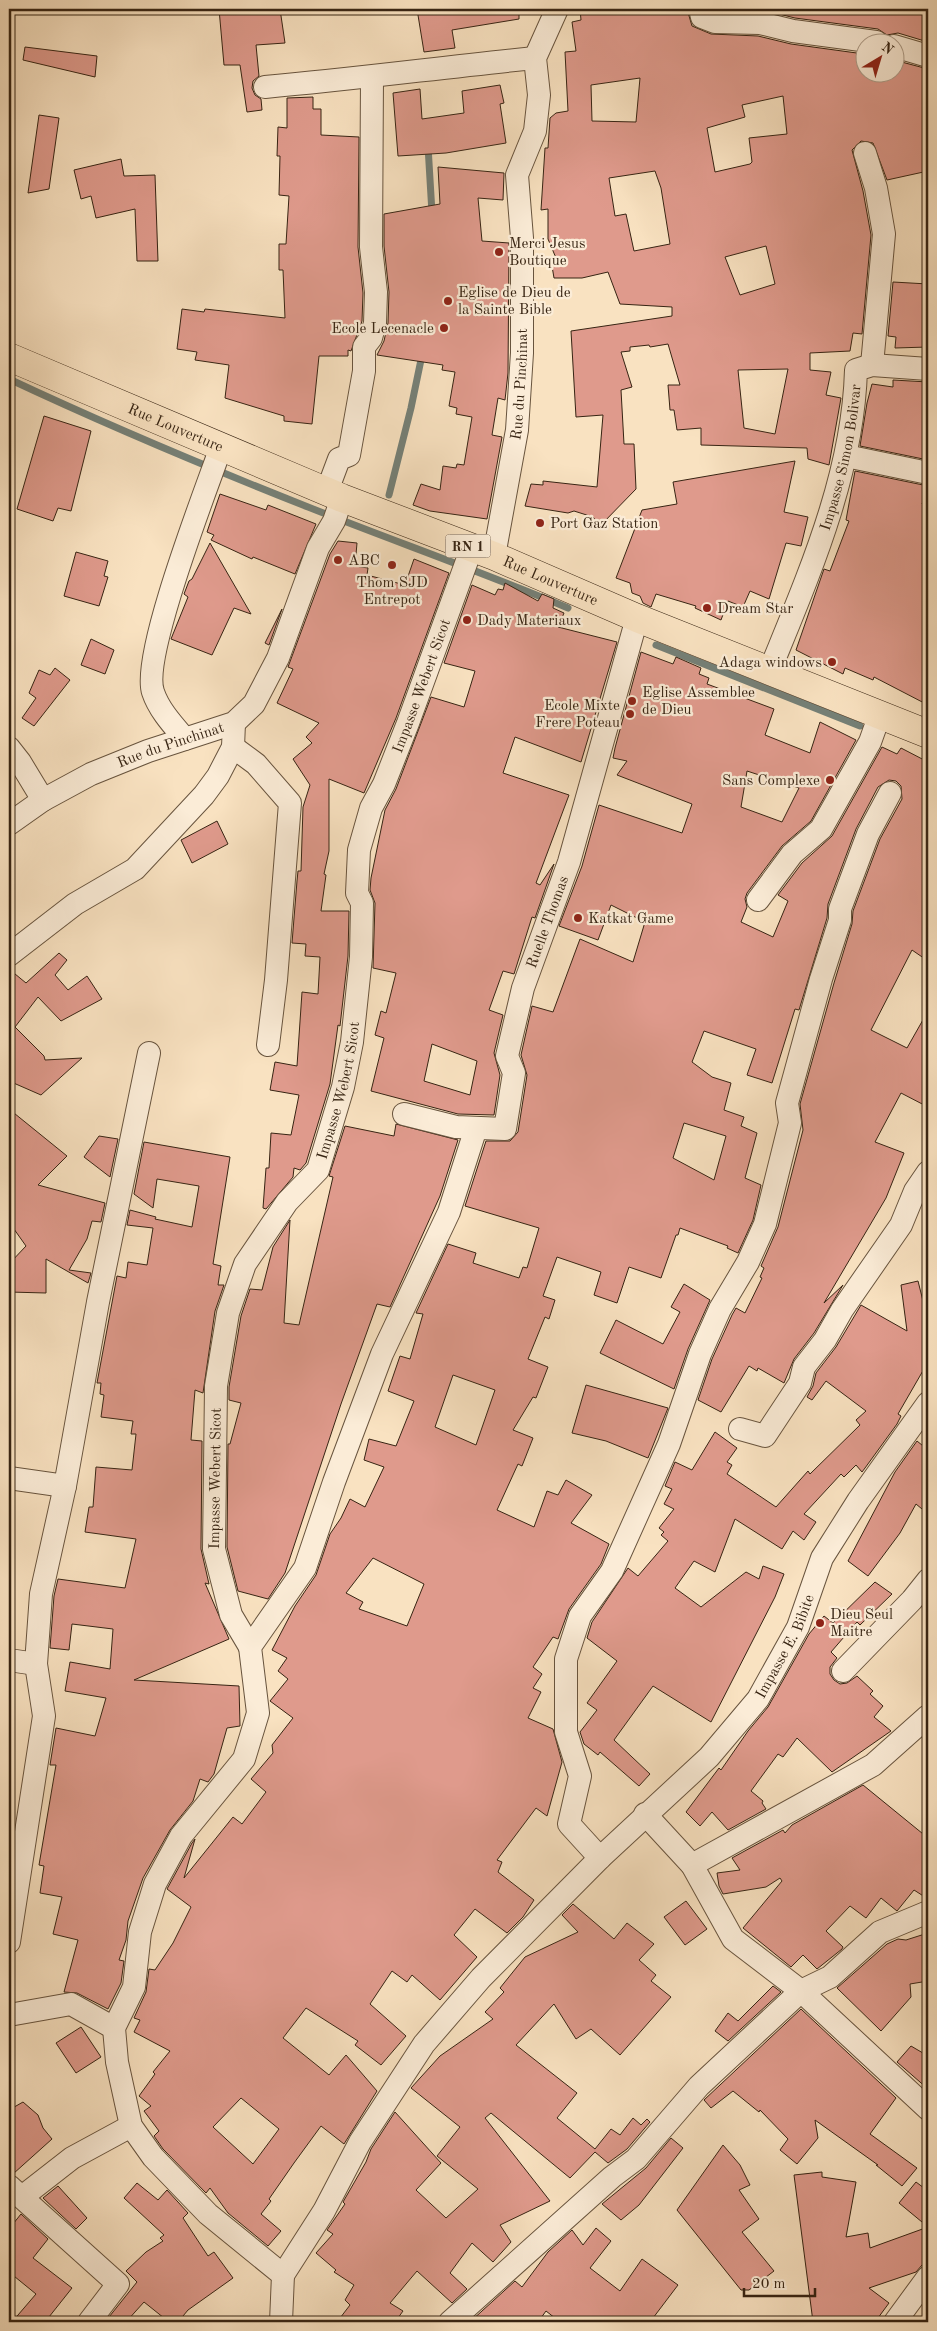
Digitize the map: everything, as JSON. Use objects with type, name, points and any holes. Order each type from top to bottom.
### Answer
[{"type":"main road","name":"Rue Louverture","points":[[9,356],[216,461],[636,618],[928,734]]},
{"type":"street","points":[[265,87],[372,78],[415,71],[535,58],[557,9]]},
{"type":"street","points":[[700,9],[702,17],[715,22],[760,23],[793,31],[854,39]]},
{"type":"street","points":[[904,49],[928,56]]},
{"type":"street","name":"Rue du Pinchinat","points":[[474,559],[517,430],[522,353],[522,238],[517,175],[535,131],[539,95],[535,58]]},
{"type":"street","name":"Rue du Pinchinat","points":[[9,824],[43,800],[91,774],[234,723],[254,704],[278,658],[335,506],[340,459],[349,455],[364,371],[364,347],[371,338],[374,323],[376,292],[371,247],[372,78]]},
{"type":"street","points":[[866,153],[876,188],[884,234],[872,365],[928,369]]},
{"type":"street","name":"Impasse Simon Bolivar","points":[[770,670],[812,566],[846,456],[857,390],[856,370],[872,365]]},
{"type":"street","points":[[846,456],[928,473]]},
{"type":"street","points":[[185,739],[164,714],[153,691],[151,668],[165,611],[216,461]]},
{"type":"street","name":"Impasse Webert Sicot","points":[[250,1647],[231,1615],[214,1549],[216,1386],[228,1313],[245,1264],[287,1202],[318,1170],[344,1087],[352,1042],[361,957],[362,903],[358,893],[359,850],[371,808],[384,784],[474,559]]},
{"type":"street","name":"Ruelle Thomas","points":[[404,1114],[456,1127],[505,1130],[514,1073],[507,1056],[523,988],[569,862],[636,618]]},
{"type":"street","points":[[758,900],[792,854],[821,829],[870,742],[880,714]]},
{"type":"street","points":[[9,955],[75,904],[134,869],[204,795],[218,776],[233,747],[234,723]]},
{"type":"street","points":[[233,747],[256,764],[290,804],[276,980],[268,1045]]},
{"type":"street","points":[[9,748],[20,762],[43,800]]},
{"type":"street","points":[[600,1858],[569,1824],[580,1776],[566,1732],[566,1659],[580,1616],[612,1571],[669,1444],[682,1401],[712,1327],[765,1224],[790,1123],[787,1103],[816,995],[840,920],[840,909],[868,834],[890,793]]},
{"type":"street","points":[[9,1942],[44,1716],[36,1664],[41,1594],[65,1486],[100,1293],[149,1053]]},
{"type":"street","points":[[281,2322],[283,2275],[208,2214],[153,2157],[131,2126],[117,2062],[114,2028],[134,1987],[140,1932],[155,1884],[181,1836],[244,1759],[258,1713],[250,1647],[305,1568],[334,1482],[382,1354],[449,1212],[476,1128]]},
{"type":"street","points":[[740,1429],[766,1436],[800,1383],[804,1367],[825,1340],[842,1310],[901,1225],[915,1191],[928,1172]]},
{"type":"street","name":"Impasse E. Bibite","points":[[283,2275],[324,2212],[360,2142],[424,2044],[481,1978],[600,1858],[645,1814],[709,1757],[758,1699],[798,1627],[822,1558],[858,1501],[928,1403]]},
{"type":"street","points":[[9,1478],[65,1486]]},
{"type":"street","points":[[843,1671],[912,1600],[928,1580]]},
{"type":"street","points":[[9,1660],[36,1664]]},
{"type":"street","points":[[692,1865],[873,1765],[928,1716]]},
{"type":"street","points":[[645,1814],[692,1865],[733,1939],[801,1991],[928,2109]]},
{"type":"street","points":[[450,2322],[612,2177],[636,2160],[699,2086],[801,1991],[830,1977],[880,1932],[928,1912]]},
{"type":"street","points":[[9,2016],[71,2004],[114,2028]]},
{"type":"street","points":[[89,2322],[118,2284],[15,2192],[131,2126]]},
{"type":"street","points":[[895,2322],[928,2278]]},
{"type":"building","points":[[219,9],[280,9],[285,43],[256,45],[259,76],[253,81],[252,88],[255,95],[261,99],[262,110],[247,112],[240,65],[224,65]]},
{"type":"building","points":[[417,9],[519,9],[519,19],[452,30],[455,48],[424,52]]},
{"type":"building","points":[[580,9],[687,9],[692,26],[711,34],[758,36],[791,44],[854,53],[854,82],[904,82],[904,63],[928,69],[928,171],[887,180],[873,143],[861,141],[852,150],[863,191],[871,235],[862,334],[853,333],[850,351],[810,353],[810,370],[831,372],[826,395],[841,398],[829,465],[808,459],[807,448],[701,445],[701,428],[677,430],[674,410],[670,410],[668,385],[680,385],[668,344],[650,347],[649,345],[630,347],[630,351],[621,352],[632,387],[621,390],[624,444],[634,444],[636,489],[600,526],[593,517],[574,511],[568,513],[525,506],[531,484],[543,485],[543,481],[597,487],[603,415],[576,417],[571,331],[672,316],[672,307],[620,304],[608,272],[582,278],[554,278],[551,260],[556,258],[548,239],[548,209],[541,210],[545,148],[548,148],[550,118],[556,113],[568,111],[565,52],[576,51],[572,22],[581,20]],"holes":[[[640,78],[636,122],[592,121],[591,85]],[[783,96],[787,134],[749,138],[752,162],[715,172],[707,128],[745,117],[742,105]],[[655,171],[661,188],[670,244],[634,251],[626,214],[615,216],[609,178]],[[766,246],[775,284],[740,295],[725,257]],[[788,369],[775,434],[744,428],[738,370]]]},
{"type":"building","points":[[717,9],[928,9],[928,42],[904,35],[904,32],[882,32],[878,29],[795,18],[763,10]]},
{"type":"building","points":[[25,47],[97,56],[95,77],[23,60]]},
{"type":"building","points":[[500,85],[504,103],[500,104],[506,143],[446,153],[398,156],[393,93],[420,89],[422,119],[464,113],[462,91]]},
{"type":"building","points":[[313,97],[313,109],[321,109],[321,135],[359,137],[358,247],[363,293],[362,321],[351,351],[348,350],[348,356],[319,356],[312,424],[284,421],[284,416],[225,398],[229,365],[195,360],[197,352],[177,349],[182,309],[204,312],[205,309],[285,318],[283,270],[279,270],[279,244],[286,244],[289,196],[279,195],[280,156],[277,156],[278,127],[287,128],[287,98]]},
{"type":"building","points":[[39,115],[59,118],[49,189],[28,193]]},
{"type":"building","points":[[121,159],[124,176],[155,175],[158,261],[137,261],[135,209],[96,218],[91,196],[81,199],[74,170]]},
{"type":"building","points":[[438,167],[504,173],[503,200],[478,198],[482,241],[509,243],[508,373],[505,400],[498,398],[492,435],[502,437],[487,519],[430,511],[413,505],[421,484],[440,490],[443,466],[456,468],[457,464],[464,465],[472,417],[456,414],[457,408],[449,406],[455,372],[442,370],[443,365],[377,355],[384,341],[388,323],[389,292],[384,246],[384,214],[440,204]]},
{"type":"building","points":[[893,282],[928,284],[928,347],[895,348],[896,337],[888,336]]},
{"type":"building","points":[[893,380],[928,382],[928,460],[860,446],[872,384],[893,387]]},
{"type":"building","points":[[44,416],[91,431],[71,511],[58,508],[53,521],[17,509]]},
{"type":"building","points":[[795,461],[784,512],[808,517],[801,546],[786,543],[769,599],[750,591],[743,607],[728,601],[721,620],[695,608],[696,606],[656,594],[651,607],[643,603],[640,596],[632,593],[630,583],[616,578],[642,510],[677,504],[673,482]]},
{"type":"building","points":[[855,471],[928,486],[922,504],[928,507],[928,705],[874,677],[873,680],[845,668],[843,674],[796,650],[824,569],[830,571],[849,521],[846,520]]},
{"type":"building","points":[[220,494],[266,510],[268,505],[316,524],[295,574],[253,557],[252,559],[211,540],[214,535],[207,532]]},
{"type":"building","points":[[338,541],[357,543],[355,566],[368,568],[367,575],[405,585],[414,559],[449,573],[396,718],[364,793],[329,779],[329,851],[324,874],[326,875],[321,911],[349,911],[348,956],[340,1026],[338,1025],[330,1084],[306,1163],[300,1170],[294,1168],[293,1177],[266,1209],[263,1208],[266,1168],[269,1168],[271,1133],[291,1135],[299,1095],[270,1090],[275,1062],[297,1066],[302,992],[318,994],[320,957],[305,956],[306,944],[292,943],[298,871],[301,871],[303,807],[310,785],[293,759],[312,743],[306,737],[319,723],[277,703],[293,669],[288,667],[330,554]]},
{"type":"building","points":[[210,543],[251,614],[234,608],[212,655],[171,639],[188,597],[184,594],[189,581],[192,579]]},
{"type":"building","points":[[76,552],[108,561],[104,576],[108,577],[99,606],[64,596]]},
{"type":"building","points":[[505,583],[538,601],[542,594],[554,599],[553,608],[564,613],[558,627],[617,642],[581,762],[515,737],[503,773],[569,795],[536,883],[540,885],[554,864],[535,918],[532,917],[514,974],[503,971],[489,1010],[503,1015],[494,1053],[500,1075],[494,1115],[458,1114],[371,1091],[384,1038],[375,1035],[381,1011],[386,1013],[396,973],[373,968],[375,903],[370,890],[371,878],[385,810],[396,789],[431,697],[464,707],[475,671],[444,663],[472,585],[495,595],[498,589],[503,590]],"holes":[[[432,1044],[477,1061],[470,1095],[424,1081]]]},
{"type":"building","points":[[282,609],[269,645],[265,643]]},
{"type":"building","points":[[91,639],[114,650],[105,674],[81,665]]},
{"type":"building","points":[[641,652],[673,664],[676,657],[701,668],[699,674],[709,678],[707,684],[774,709],[765,735],[810,753],[820,722],[856,740],[811,821],[782,846],[747,893],[745,899],[747,907],[741,922],[773,937],[788,901],[778,895],[802,863],[832,836],[882,747],[897,754],[901,748],[928,762],[928,961],[912,950],[871,1030],[907,1048],[928,1011],[928,1107],[901,1093],[875,1142],[904,1153],[886,1198],[824,1303],[843,1285],[814,1333],[794,1359],[784,1383],[758,1368],[757,1371],[749,1366],[721,1412],[698,1400],[712,1359],[732,1315],[736,1308],[745,1313],[762,1278],[760,1277],[764,1268],[761,1266],[778,1227],[803,1130],[800,1104],[852,924],[853,911],[880,839],[902,799],[901,786],[896,781],[889,780],[878,787],[856,829],[828,904],[827,918],[799,1010],[795,1009],[772,1083],[747,1075],[756,1049],[704,1031],[692,1062],[712,1077],[731,1083],[724,1110],[744,1117],[741,1126],[757,1133],[745,1178],[761,1185],[753,1220],[738,1253],[727,1248],[728,1246],[680,1228],[661,1278],[629,1267],[617,1303],[594,1295],[601,1272],[557,1257],[543,1296],[555,1300],[549,1319],[545,1317],[528,1359],[548,1367],[536,1398],[533,1397],[513,1430],[533,1438],[522,1466],[518,1464],[497,1510],[534,1527],[547,1491],[558,1495],[566,1480],[592,1495],[571,1523],[609,1544],[601,1564],[569,1609],[558,1639],[553,1637],[533,1667],[542,1674],[533,1688],[541,1692],[528,1718],[553,1729],[562,1762],[547,1816],[536,1808],[497,1860],[502,1862],[498,1872],[534,1900],[523,1917],[507,1933],[475,1909],[454,1935],[477,1957],[440,2000],[412,1975],[407,1982],[392,1971],[370,2004],[406,2036],[381,2065],[355,2045],[358,2041],[306,2008],[283,2038],[329,2075],[346,2055],[377,2091],[344,2144],[321,2126],[294,2163],[261,2214],[281,2231],[268,2246],[228,2213],[210,2188],[206,2193],[163,2149],[154,2136],[159,2131],[144,2111],[151,2106],[139,2096],[155,2074],[153,2072],[170,2051],[134,2032],[140,2020],[134,2018],[146,1992],[149,1969],[155,1970],[173,1943],[191,1907],[167,1889],[192,1843],[195,1839],[184,1878],[233,1817],[242,1824],[266,1792],[251,1779],[273,1753],[272,1745],[293,1718],[270,1701],[288,1679],[278,1671],[287,1658],[272,1650],[295,1606],[316,1575],[330,1534],[341,1518],[350,1499],[365,1507],[384,1467],[364,1460],[369,1439],[396,1446],[414,1401],[388,1391],[400,1356],[410,1359],[423,1314],[416,1313],[448,1244],[476,1253],[473,1263],[519,1278],[523,1267],[527,1268],[539,1228],[465,1206],[486,1141],[510,1141],[518,1132],[527,1075],[521,1055],[532,1006],[553,1012],[580,939],[633,962],[645,922],[611,905],[598,940],[559,926],[582,866],[599,805],[682,833],[692,804],[617,775],[627,761],[613,758]],"holes":[[[747,771],[799,788],[782,822],[741,807]],[[684,1123],[726,1136],[714,1180],[673,1158]],[[453,1375],[495,1390],[476,1445],[435,1427]],[[373,1558],[424,1584],[407,1626],[359,1609],[363,1602],[346,1593]],[[241,2098],[279,2129],[253,2164],[213,2127]]]},
{"type":"building","points":[[55,668],[70,680],[34,726],[22,718],[36,698],[29,693],[39,670],[50,675]]},
{"type":"building","points":[[217,821],[228,844],[192,863],[181,840]]},
{"type":"building","points":[[59,953],[67,960],[55,975],[68,990],[87,976],[102,999],[61,1021],[38,997],[15,1027],[44,1056],[45,1060],[82,1058],[41,1095],[9,1081],[9,969],[26,983]]},
{"type":"building","points":[[9,1109],[67,1156],[38,1185],[105,1203],[101,1222],[92,1221],[87,1239],[69,1270],[91,1273],[88,1283],[46,1259],[46,1293],[9,1292],[9,1264],[26,1246],[9,1222]]},
{"type":"building","points":[[396,1124],[458,1140],[440,1196],[390,1307],[377,1304],[341,1404],[285,1573],[268,1599],[238,1591],[227,1547],[228,1444],[230,1444],[241,1403],[229,1400],[229,1387],[241,1316],[250,1289],[262,1290],[273,1247],[290,1220],[284,1323],[299,1325],[333,1177],[329,1176],[345,1126],[394,1136]]},
{"type":"building","points":[[99,1136],[118,1139],[110,1177],[84,1157]]},
{"type":"building","points":[[144,1142],[230,1157],[213,1264],[221,1266],[218,1285],[224,1285],[215,1311],[203,1393],[195,1390],[191,1440],[202,1441],[201,1549],[209,1584],[205,1583],[229,1639],[134,1680],[239,1686],[240,1726],[227,1728],[214,1774],[208,1782],[200,1779],[193,1801],[170,1830],[143,1878],[128,1921],[126,1940],[119,1960],[124,1961],[121,1983],[108,2009],[77,1993],[64,1992],[78,1940],[53,1934],[62,1897],[40,1893],[44,1866],[39,1865],[56,1765],[50,1765],[56,1728],[95,1736],[106,1698],[65,1691],[70,1662],[110,1669],[113,1629],[72,1624],[69,1650],[50,1648],[54,1596],[58,1579],[125,1588],[136,1539],[85,1532],[89,1507],[93,1507],[96,1467],[132,1470],[136,1434],[131,1434],[133,1421],[101,1417],[104,1395],[100,1394],[101,1383],[97,1383],[117,1276],[126,1278],[128,1262],[147,1265],[153,1228],[127,1225],[130,1210],[156,1217],[155,1219],[192,1227],[199,1186],[157,1179],[153,1208],[134,1194]]},
{"type":"building","points":[[918,1281],[928,1321],[928,1362],[898,1414],[901,1416],[897,1424],[862,1472],[856,1465],[844,1477],[841,1474],[804,1514],[816,1522],[804,1540],[793,1531],[782,1549],[735,1519],[715,1572],[694,1561],[675,1588],[701,1607],[746,1572],[759,1579],[763,1566],[784,1574],[775,1597],[711,1722],[653,1686],[614,1740],[650,1774],[639,1786],[600,1752],[598,1755],[584,1744],[580,1732],[597,1710],[587,1703],[617,1661],[587,1638],[592,1622],[628,1568],[638,1576],[668,1541],[661,1535],[664,1532],[659,1528],[674,1509],[664,1504],[672,1489],[665,1486],[675,1462],[692,1470],[715,1432],[737,1448],[727,1462],[732,1465],[727,1474],[776,1507],[808,1471],[810,1474],[860,1425],[856,1420],[866,1411],[826,1381],[812,1400],[807,1397],[813,1386],[816,1373],[836,1347],[861,1305],[907,1331],[901,1285]]},
{"type":"building","points":[[684,1284],[710,1300],[688,1349],[674,1389],[600,1353],[616,1320],[663,1344],[680,1312],[671,1307]]},
{"type":"building","points":[[586,1385],[668,1408],[648,1458],[606,1441],[572,1433]]},
{"type":"building","points":[[917,1441],[928,1450],[928,1514],[916,1504],[900,1533],[868,1576],[848,1561],[895,1472]]},
{"type":"building","points":[[875,1582],[892,1594],[860,1625],[857,1622],[831,1652],[837,1658],[830,1667],[830,1674],[840,1684],[847,1683],[857,1676],[873,1691],[870,1694],[883,1706],[874,1717],[891,1731],[832,1772],[797,1738],[783,1757],[778,1754],[751,1791],[763,1801],[762,1803],[766,1809],[728,1830],[712,1812],[700,1826],[686,1812],[719,1768],[721,1770],[748,1731],[768,1707],[809,1634],[824,1616],[833,1623]]},
{"type":"building","points":[[863,1785],[928,1838],[928,1899],[914,1890],[897,1911],[881,1898],[866,1918],[850,1906],[826,1931],[843,1947],[842,1949],[817,1969],[803,1955],[791,1967],[743,1928],[782,1881],[780,1878],[766,1887],[723,1894],[719,1886],[717,1873],[740,1870],[732,1858],[783,1830],[785,1833],[792,1825]]},
{"type":"building","points":[[686,1901],[707,1929],[685,1945],[664,1917]]},
{"type":"building","points":[[573,1904],[614,1939],[627,1923],[654,1944],[639,1960],[656,1975],[651,1981],[671,1997],[620,2055],[591,2029],[576,2039],[554,2004],[516,2045],[577,2093],[557,2118],[595,2149],[611,2129],[620,2135],[633,2118],[641,2125],[647,2119],[650,2122],[627,2149],[608,2163],[595,2152],[570,2178],[491,2113],[485,2118],[550,2201],[500,2225],[511,2242],[493,2262],[472,2243],[450,2273],[467,2289],[452,2303],[417,2271],[390,2303],[403,2311],[395,2322],[337,2322],[350,2305],[345,2300],[354,2285],[334,2272],[336,2270],[316,2253],[333,2234],[327,2230],[345,2204],[343,2202],[366,2162],[371,2149],[395,2112],[441,2163],[416,2190],[446,2218],[478,2189],[437,2156],[460,2127],[411,2088],[440,2056],[493,2019],[485,2012],[504,1992],[500,1988],[525,1957],[578,1932],[562,1915]]},
{"type":"building","points":[[928,1933],[928,1981],[910,1984],[911,1997],[881,2031],[837,1988],[887,1944],[898,1939],[906,1940]]},
{"type":"building","points":[[773,1986],[781,1992],[728,2041],[715,2031],[728,2013],[738,2021]]},
{"type":"building","points":[[801,2009],[896,2098],[870,2134],[917,2168],[902,2186],[876,2165],[878,2165],[815,2120],[818,2138],[797,2164],[780,2150],[788,2139],[760,2110],[759,2112],[733,2091],[711,2108],[704,2100]]},
{"type":"building","points":[[81,2027],[101,2057],[76,2073],[56,2043]]},
{"type":"building","points":[[911,2046],[928,2056],[928,2089],[897,2062]]},
{"type":"building","points":[[23,2102],[38,2115],[43,2128],[52,2139],[13,2174],[9,2173],[9,2110]]},
{"type":"building","points":[[671,2138],[683,2148],[639,2205],[621,2220],[602,2204],[646,2168]]},
{"type":"building","points":[[723,2145],[740,2165],[750,2185],[739,2190],[759,2219],[742,2232],[774,2271],[749,2290],[741,2290],[677,2210]]},
{"type":"building","points":[[822,2172],[822,2177],[856,2182],[846,2237],[868,2233],[870,2248],[928,2227],[928,2264],[922,2265],[916,2272],[869,2288],[889,2303],[875,2322],[813,2322],[794,2175]]},
{"type":"building","points":[[916,2182],[928,2191],[928,2227],[899,2203]]},
{"type":"building","points":[[137,2183],[158,2200],[167,2190],[188,2213],[183,2218],[208,2256],[214,2252],[233,2278],[188,2310],[178,2322],[169,2322],[144,2302],[126,2322],[105,2322],[137,2282],[126,2271],[146,2252],[163,2241],[160,2238],[164,2235],[124,2198]]},
{"type":"building","points":[[58,2186],[87,2218],[76,2229],[43,2198]]},
{"type":"building","points":[[21,2214],[48,2239],[33,2258],[72,2288],[45,2322],[12,2322],[36,2294],[9,2272],[9,2229]]},
{"type":"building","points":[[596,2228],[611,2241],[590,2268],[620,2291],[642,2259],[678,2285],[650,2322],[560,2322],[546,2311],[538,2322],[471,2321],[515,2281],[522,2287],[548,2252],[572,2230],[583,2245]]},
{"type":"waterway","points":[[428,146],[432,213]]},
{"type":"waterway","points":[[389,495],[422,355]]},
{"type":"waterway","points":[[9,379],[232,477],[568,608]]},
{"type":"waterway","points":[[656,645],[860,726]]},
{"type":"place","name":"Merci Jesus Boutique","points":[[499,252]]},
{"type":"place","name":"Eglise de Dieu de la Sainte Bible","points":[[448,301]]},
{"type":"place","name":"Ecole Lecenacle","points":[[444,328]]},
{"type":"place","name":"Port Gaz Station","points":[[540,523]]},
{"type":"place","name":"ABC","points":[[338,560]]},
{"type":"place","name":"Thom SJD Entrepot","points":[[392,565]]},
{"type":"place","name":"Dream Star","points":[[707,608]]},
{"type":"place","name":"Dady Materiaux","points":[[467,620]]},
{"type":"place","name":"Adaga windows","points":[[832,662]]},
{"type":"place","name":"Eglise Assemblee de Dieu","points":[[632,701]]},
{"type":"place","name":"Ecole Mixte Frere Poteau","points":[[630,714]]},
{"type":"place","name":"Sans Complexe","points":[[830,780]]},
{"type":"place","name":"Katkat Game","points":[[578,918]]},
{"type":"place","name":"Dieu Seul Maitre","points":[[820,1623]]}]
